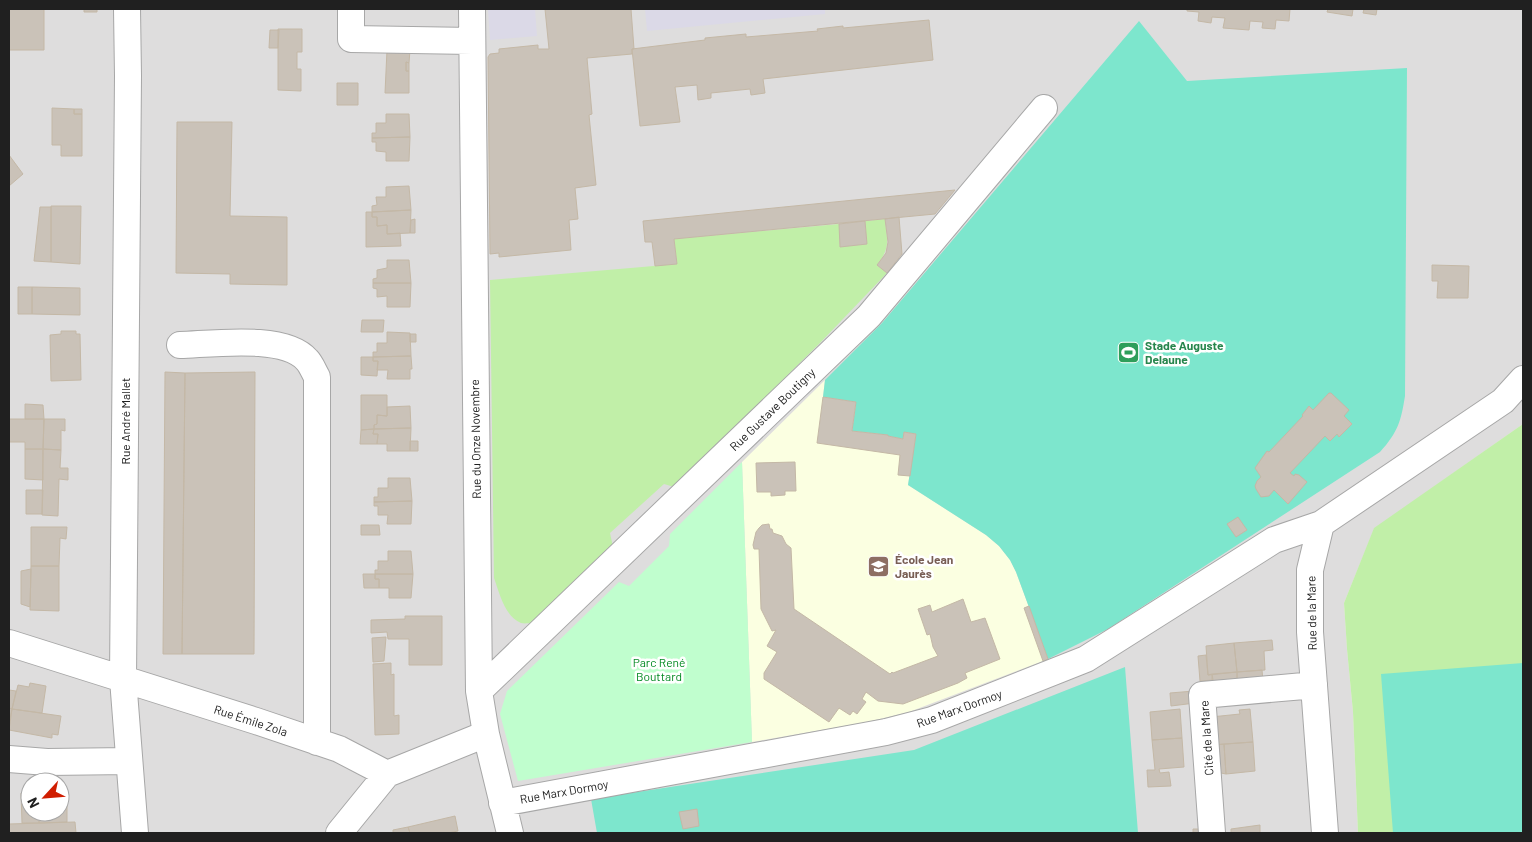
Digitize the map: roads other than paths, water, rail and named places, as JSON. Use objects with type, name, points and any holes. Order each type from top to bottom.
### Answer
[{"type":"street","name":"Rue André Mallet","points":[[127,9],[123,679],[136,833]]},
{"type":"street","points":[[351,9],[351,39],[472,41]]},
{"type":"street","name":"Rue du Onze Novembre","points":[[472,9],[479,692],[486,734],[510,833]]},
{"type":"street","name":"Rue Gustave Boutigny","points":[[479,692],[869,316],[1044,108]]},
{"type":"street","points":[[180,345],[265,343],[288,347],[307,359],[317,377],[317,742]]},
{"type":"street","points":[[1320,524],[1503,401],[1523,379]]},
{"type":"street","name":"Rue de la Mare","points":[[1320,524],[1310,570],[1310,632],[1325,833]]},
{"type":"street","name":"Rue Marx Dormoy","points":[[502,802],[886,732],[932,720],[1086,659],[1274,540],[1320,524]]},
{"type":"street","name":"Rue Émile Zola","points":[[9,643],[339,749],[386,774]]},
{"type":"street","name":"Cité de la Mare","points":[[1212,833],[1202,695],[1314,684]]},
{"type":"street","points":[[339,833],[386,774],[486,734]]},
{"type":"street","points":[[9,758],[47,762],[130,761]]},
{"type":"place","name":"Stade Auguste Delaune","points":[[1129,352]]},
{"type":"place","name":"École Jean Jaurès","points":[[879,566]]},
{"type":"park label","name":"Parc René Bouttard","points":[[659,669]]}]
